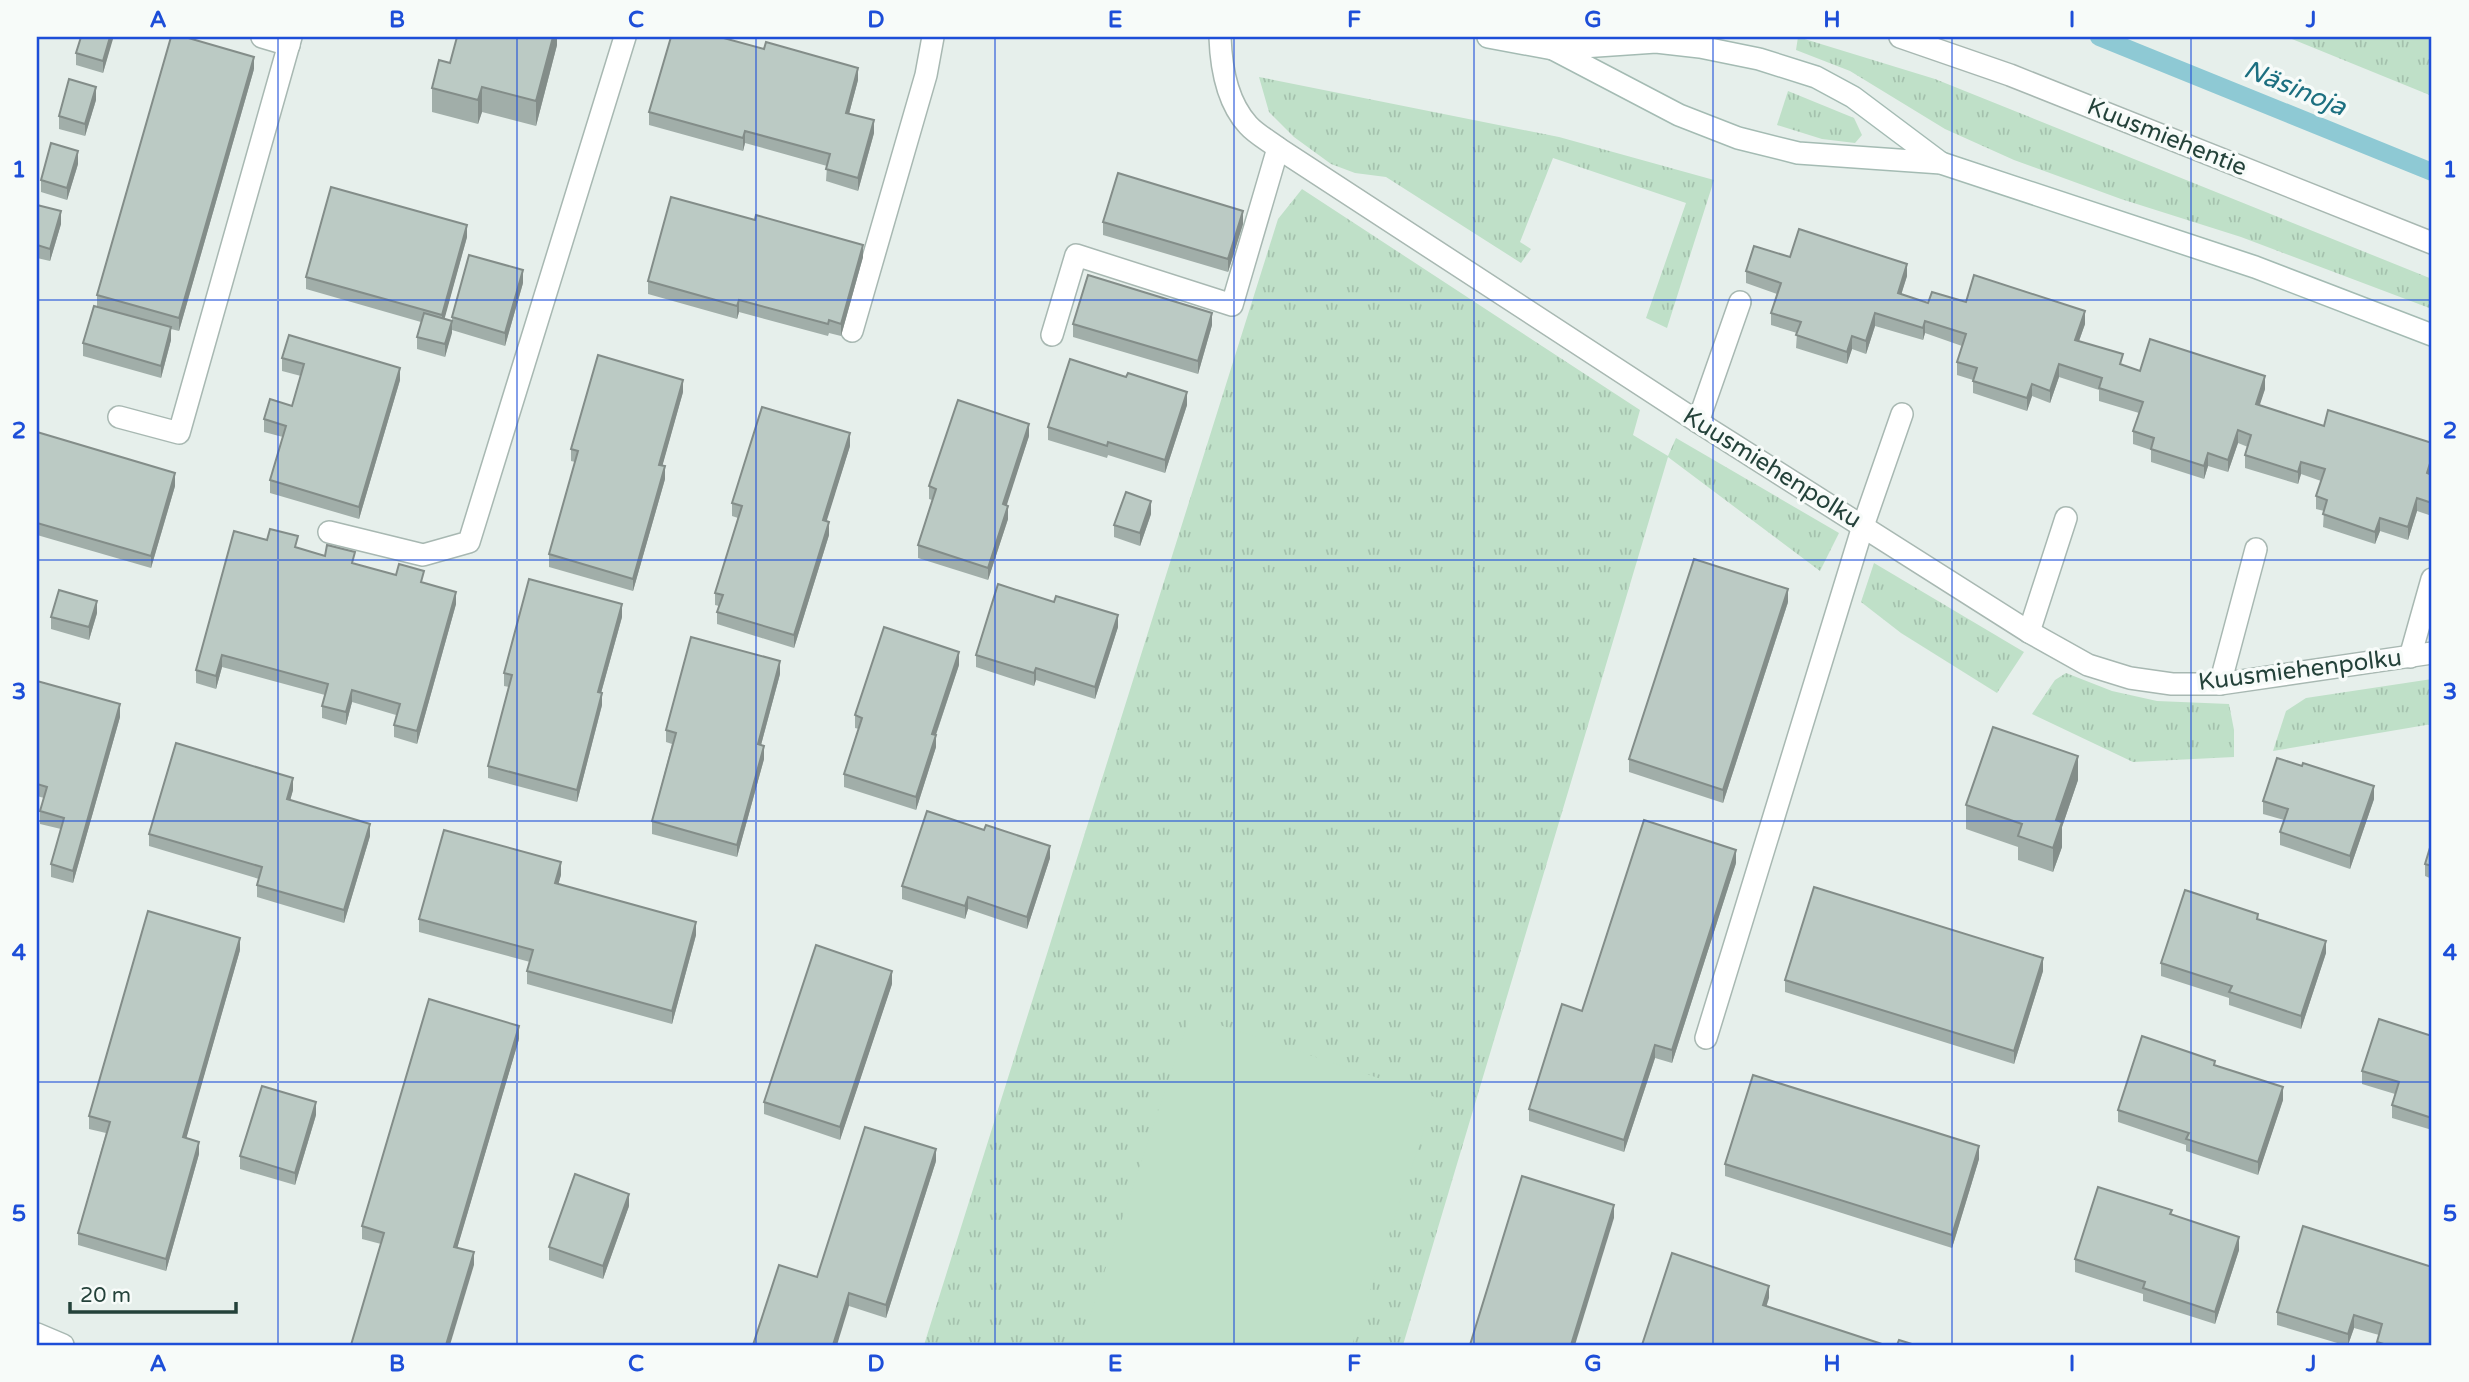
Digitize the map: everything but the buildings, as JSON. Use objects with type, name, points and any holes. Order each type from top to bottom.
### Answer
[{"type":"street","points":[[119,417],[179,433],[290,41],[262,37]]},
{"type":"street","points":[[329,532],[423,555],[469,542],[625,37]]},
{"type":"street","points":[[852,331],[926,75],[933,37]]},
{"type":"street","name":"Kuusmiehenpolku","points":[[1220,37],[1231,100],[1248,124],[1278,148],[1698,422],[2029,632],[2088,665],[2130,678],[2172,684],[2220,684],[2432,653]]},
{"type":"street","points":[[1488,37],[1553,49],[1656,42],[1700,47],[1759,59],[1816,77],[1853,97],[1941,163]]},
{"type":"street","name":"Kuusmiehentie","points":[[1900,37],[2010,75],[2432,243]]},
{"type":"street","points":[[1553,49],[1679,115],[1738,138],[1798,153],[1941,163],[2255,267],[2432,335]]},
{"type":"street","points":[[1052,335],[1076,255],[1232,304],[1278,148]]},
{"type":"street","points":[[1698,422],[1740,302]]},
{"type":"street","points":[[1706,1038],[1863,526],[1902,414]]},
{"type":"street","points":[[2029,632],[2066,518]]},
{"type":"street","points":[[2220,684],[2256,549]]},
{"type":"street","points":[[2410,657],[2432,579]]},
{"type":"street","points":[[37,1334],[63,1345]]},
{"type":"green space","points":[[1798,37],[1935,79],[2432,279],[2432,309],[2241,237],[2121,199],[2014,160],[1945,129],[1850,71],[1796,50]]},
{"type":"green space","points":[[2287,37],[2432,37],[2432,96]]},
{"type":"green space","points":[[1259,77],[1559,137],[1714,180],[1667,328],[1646,318],[1686,203],[1553,158],[1520,242],[1531,249],[1521,263],[1386,177],[1355,173],[1331,164],[1294,137],[1269,112]]},
{"type":"green space","points":[[1788,91],[1854,118],[1862,135],[1855,143],[1822,139],[1777,125]]},
{"type":"green space","points":[[1302,189],[1640,410],[1633,435],[1668,456],[1676,438],[1839,533],[1820,571],[1668,457],[1403,1345],[924,1345],[1278,219]]},
{"type":"green space","points":[[1874,563],[2024,652],[1997,693],[1901,633],[1861,602]]},
{"type":"green space","points":[[2066,673],[2112,691],[2157,701],[2229,704],[2234,730],[2234,757],[2133,762],[2032,714],[2055,680]]},
{"type":"green space","points":[[2432,679],[2432,724],[2273,751],[2286,711],[2306,698]]},
{"type":"green space","points":[[1190,1015],[1435,1097],[1352,1345],[1080,1345]]},
{"type":"waterway","name":"Näsinoja","points":[[2099,37],[2432,172]]}]
